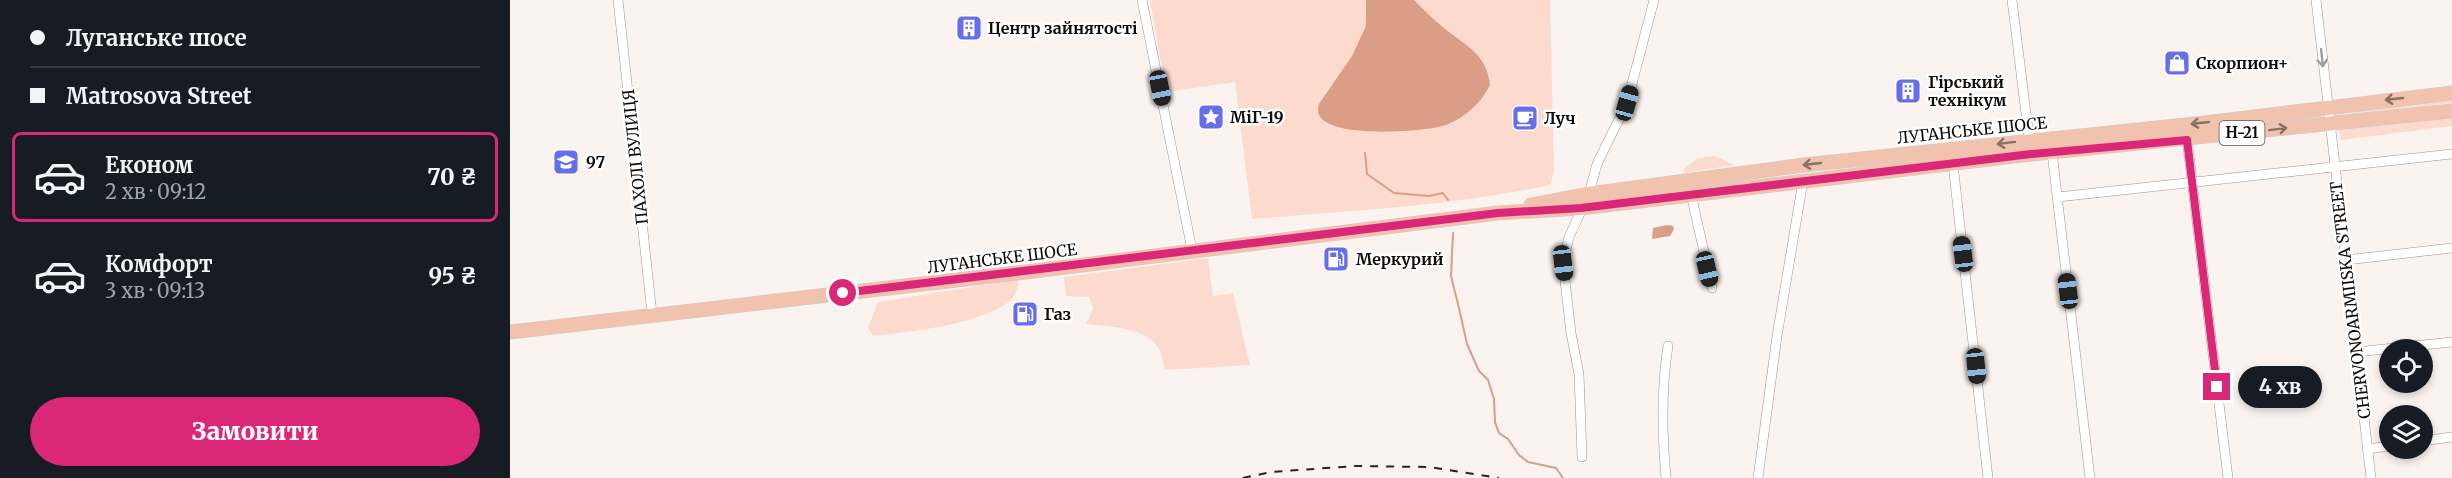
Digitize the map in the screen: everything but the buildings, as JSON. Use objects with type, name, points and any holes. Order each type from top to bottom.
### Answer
[{"type":"main road","name":"ЛУГАНСЬКЕ ШОСЕ","points":[[1498,213],[1589,194],[1804,165],[2030,147],[2327,107],[2452,93]]},
{"type":"main road","name":"ЛУГАНСЬКЕ ШОСЕ","points":[[510,332],[1034,271],[1498,213],[1581,208],[1953,164],[2030,147],[2052,152],[2187,140],[2452,111]]},
{"type":"street","name":"ПАХОЛІ ВУЛИЦЯ","points":[[618,0],[652,314]]},
{"type":"street","points":[[1142,0],[1192,250]]},
{"type":"street","points":[[1582,457],[1579,374],[1571,333],[1563,263],[1569,237],[1589,194],[1597,164],[1627,103],[1653,0]]},
{"type":"street","points":[[2012,0],[2030,147]]},
{"type":"street","name":"CHERVONOARMIISKA STREET","points":[[2316,0],[2371,478]]},
{"type":"street","points":[[2187,140],[2228,478]]},
{"type":"street","points":[[2052,152],[2090,478]]},
{"type":"street","points":[[2058,197],[2452,154]]},
{"type":"street","points":[[1953,164],[1988,478]]},
{"type":"street","points":[[1758,478],[1777,336],[1803,181]]},
{"type":"street","points":[[1691,194],[1712,288]]},
{"type":"street","points":[[2346,260],[2452,248]]},
{"type":"street","points":[[2356,352],[2452,342]]},
{"type":"street","points":[[1666,478],[1662,429],[1664,375],[1668,346]]},
{"type":"street","points":[[2433,440],[2452,437]]},
{"type":"street","points":[[2367,449],[2379,447]]},
{"type":"shaded area","points":[[1150,0],[1550,0],[1554,172],[1550,185],[1439,203],[1252,219],[1235,82],[1166,92]]},
{"type":"shaded area","points":[[1366,0],[1414,0],[1480,58],[1488,74],[1490,85],[1482,98],[1460,118],[1435,128],[1394,131],[1348,129],[1330,124],[1320,116],[1319,104],[1352,56],[1366,26]]},
{"type":"shaded area","points":[[2452,100],[2452,103],[2353,115],[2350,113]]},
{"type":"shaded area","points":[[2452,118],[2452,126],[2341,140],[2339,130]]},
{"type":"shaded area","points":[[1714,156],[1735,165],[1684,173],[1684,169],[1698,158]]},
{"type":"shaded area","points":[[1673,226],[1674,229],[1670,236],[1652,239],[1653,228]]},
{"type":"shaded area","points":[[1208,258],[1213,296],[1233,293],[1250,365],[1165,370],[1159,349],[1151,340],[1135,331],[1086,324],[1093,309],[1089,297],[1066,296],[1064,277]]},
{"type":"shaded area","points":[[1016,280],[1019,284],[1012,299],[982,316],[945,326],[873,336],[868,328],[878,302]]},
{"type":"waterway","points":[[1365,153],[1367,174],[1394,193],[1429,196],[1443,193],[1448,200]]},
{"type":"waterway","points":[[1453,233],[1451,276],[1467,344],[1479,371],[1488,380],[1494,399],[1495,422],[1499,433],[1508,439],[1519,455],[1528,462],[1556,468],[1563,478]]},
{"type":"railway","points":[[1243,478],[1271,472],[1355,466],[1430,467],[1499,478]]},
{"type":"place","name":"Центр зайнятості","points":[[969,28]]},
{"type":"place","name":"Скорпион+","points":[[2177,63]]},
{"type":"place","name":"Гірський технікум","points":[[1908,91]]},
{"type":"place","name":"МіГ-19","points":[[1211,117]]},
{"type":"place","name":"Луч","points":[[1525,118]]},
{"type":"place","name":"97","points":[[566,162]]},
{"type":"place","name":"Меркурий","points":[[1336,259]]},
{"type":"place","name":"Газ","points":[[1025,314]]},
{"type":"route","points":[[843,293],[1498,213],[1581,208],[2031,154],[2187,140],[2217,387]]}]
